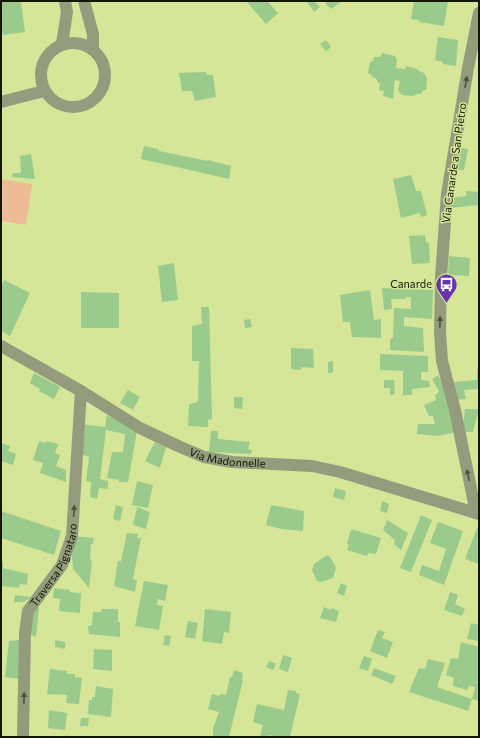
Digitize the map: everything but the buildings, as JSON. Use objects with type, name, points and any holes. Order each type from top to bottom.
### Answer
[{"type":"street","points":[[62,44],[67,12],[65,1]]},
{"type":"street","points":[[84,1],[93,34],[93,50]]},
{"type":"street","name":"Via Canarde a San Pietro","points":[[478,513],[455,410],[442,361],[440,315],[447,194],[468,68],[479,13]]},
{"type":"street","points":[[73,42],[83,44],[93,50],[100,57],[104,67],[105,77],[103,88],[89,103],[80,107],[69,108],[59,105],[44,91],[41,82],[40,73],[42,64],[47,55],[53,49],[62,44],[73,42]]},
{"type":"street","points":[[1,102],[44,91]]},
{"type":"street","name":"Via Madonnelle","points":[[1,346],[81,391],[140,428],[204,457],[232,462],[312,466],[333,470],[478,513]]},
{"type":"street","name":"Traversa Pignataro","points":[[23,737],[25,633],[28,611],[62,565],[72,536],[81,391]]},
{"type":"shaded area","points":[[1,179],[32,184],[26,225],[1,221]]},
{"type":"place","name":"Canarde","points":[[447,304]]}]
